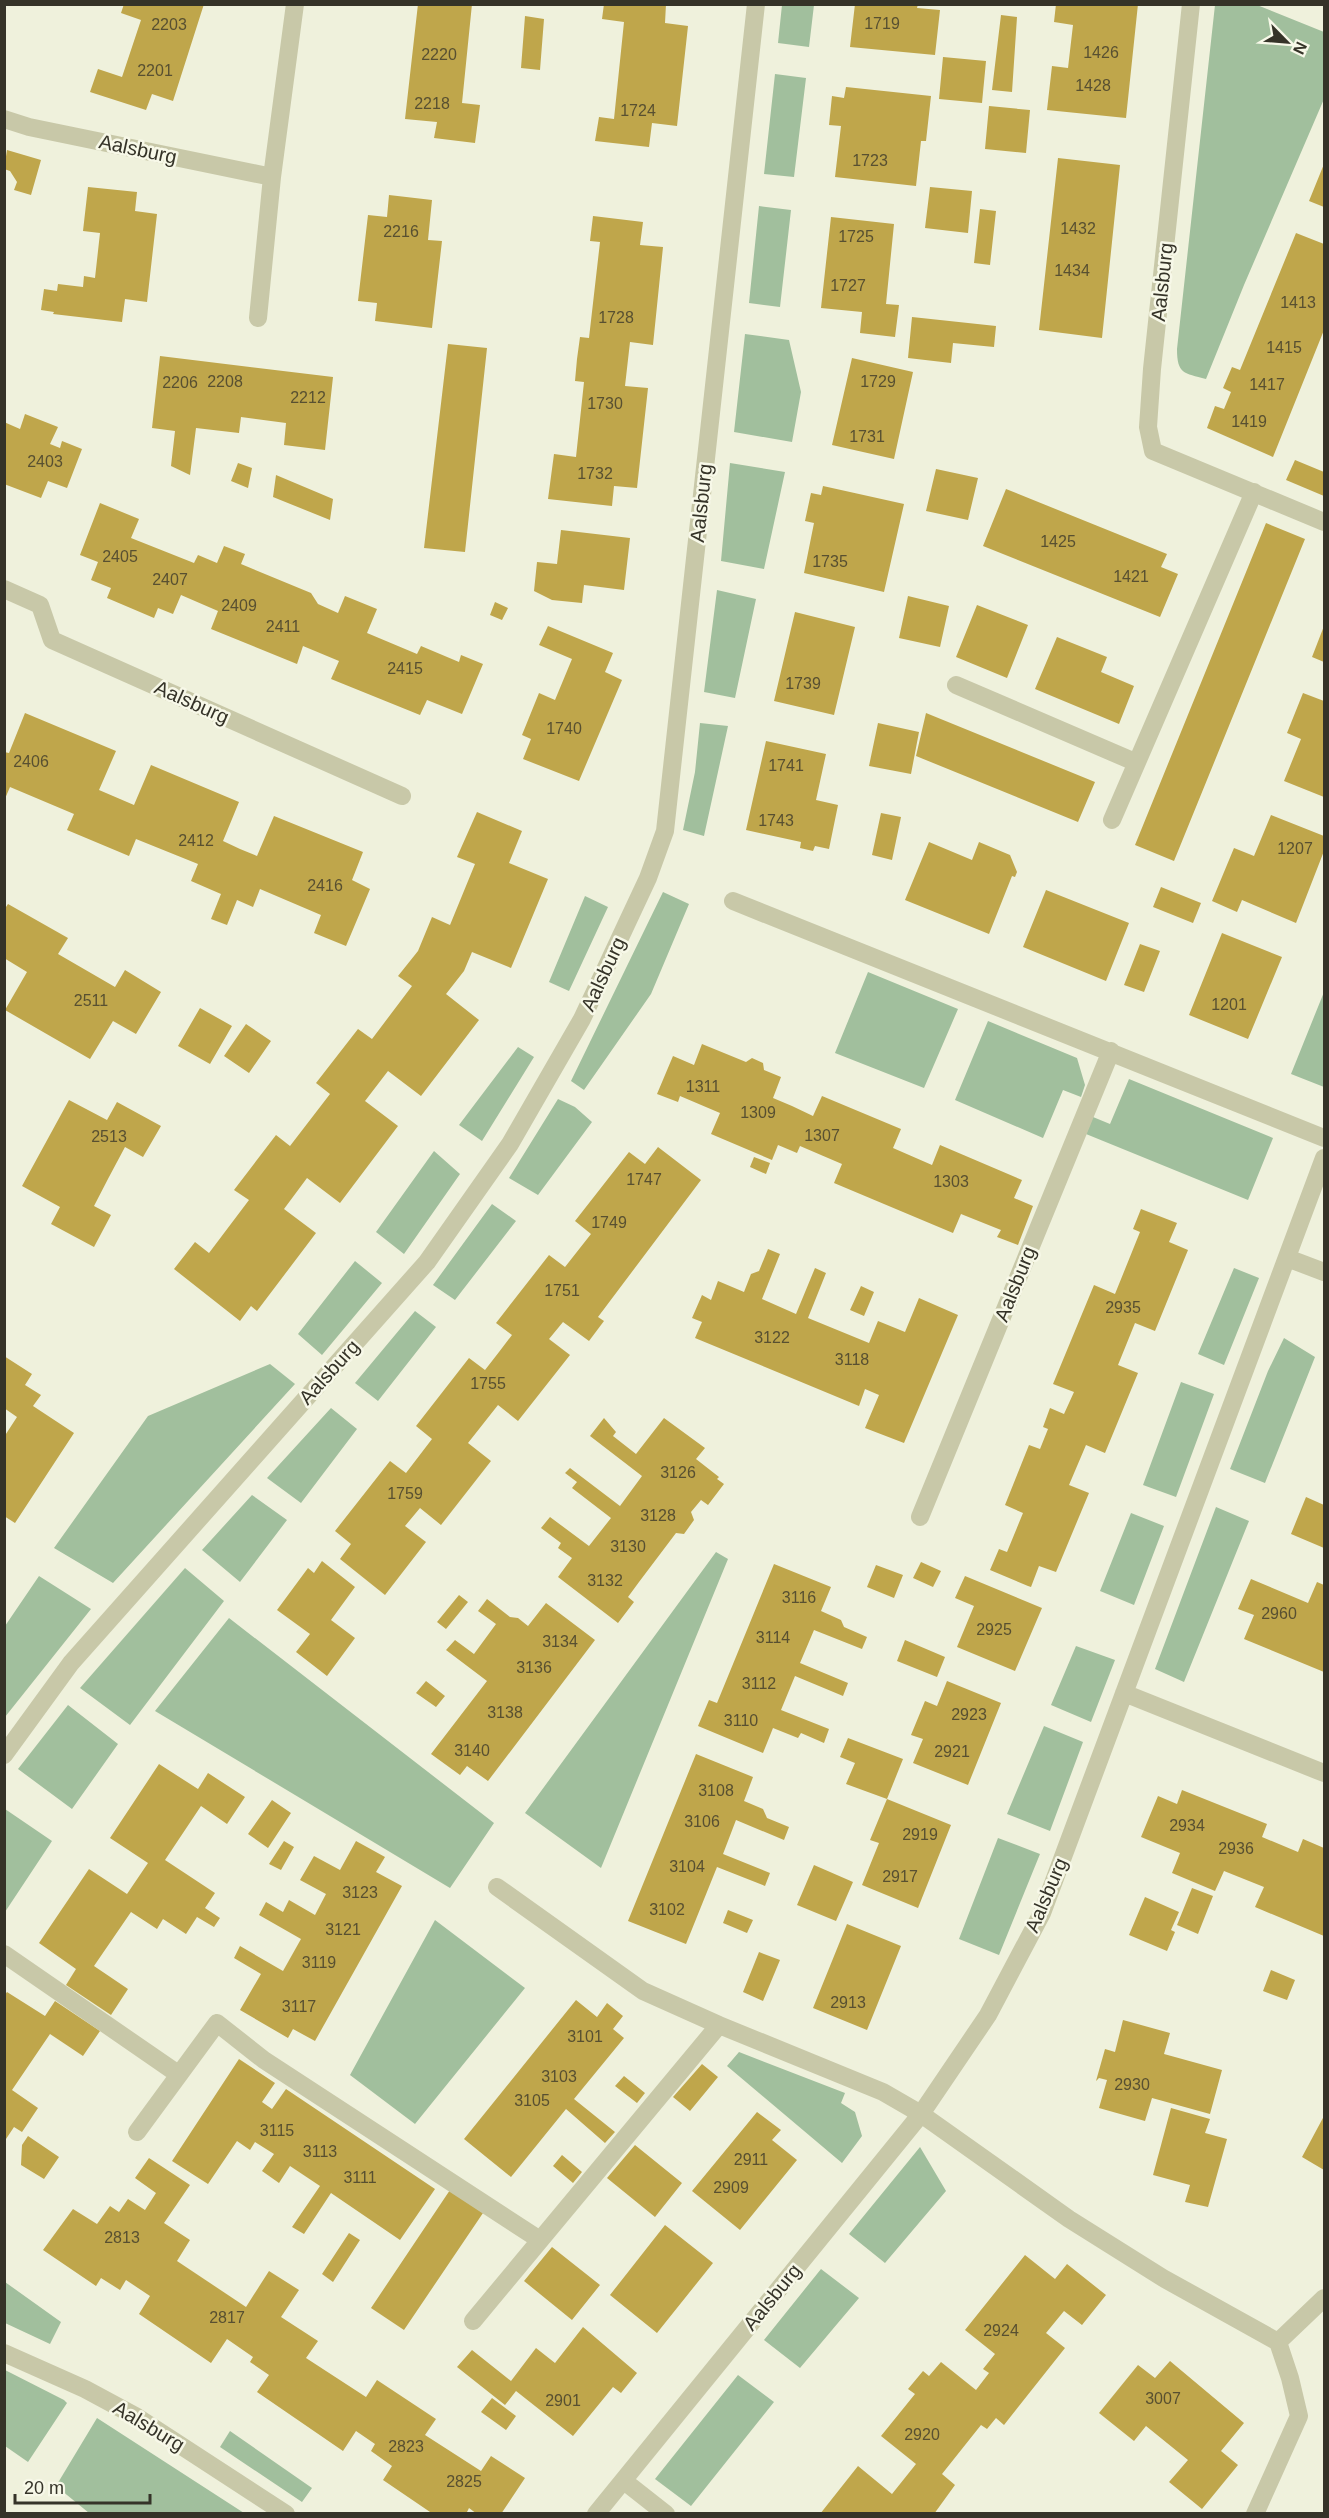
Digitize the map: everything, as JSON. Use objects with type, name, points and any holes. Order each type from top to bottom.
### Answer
[{"type":"street","points":[[258,318],[272,177],[295,4]]},
{"type":"street","name":"Aalsburg","points":[[4,1755],[71,1663],[427,1262],[510,1144],[582,1019],[648,878],[665,831],[756,4]]},
{"type":"street","name":"Aalsburg","points":[[1191,4],[1152,369],[1148,427],[1153,451],[1324,522]]},
{"type":"street","name":"Aalsburg","points":[[4,119],[29,127],[272,177]]},
{"type":"street","points":[[1112,820],[1135,762],[1254,492]]},
{"type":"street","name":"Aalsburg","points":[[4,589],[40,605],[52,640],[402,796]]},
{"type":"street","points":[[956,685],[1135,762]]},
{"type":"street","points":[[732,901],[1324,1138]]},
{"type":"street","name":"Aalsburg","points":[[920,1517],[1111,1051]]},
{"type":"street","name":"Aalsburg","points":[[596,2514],[921,2114],[988,2015],[1042,1913],[1324,1159]]},
{"type":"street","points":[[1287,1258],[1324,1272]]},
{"type":"street","points":[[1124,1693],[1324,1773]]},
{"type":"street","points":[[497,1887],[643,1991],[719,2025],[883,2092],[921,2114],[1070,2219],[1163,2278],[1278,2342],[1299,2416],[1255,2514]]},
{"type":"street","points":[[4,1954],[178,2074]]},
{"type":"street","points":[[137,2132],[217,2023],[264,2060],[540,2240]]},
{"type":"street","points":[[473,2321],[719,2025]]},
{"type":"street","points":[[1278,2342],[1324,2298]]},
{"type":"street","name":"Aalsburg","points":[[4,2353],[85,2389],[137,2417],[286,2514]]},
{"type":"street","points":[[624,2481],[666,2514]]},
{"type":"green space","points":[[782,5],[814,5],[809,47],[778,43]]},
{"type":"green space","points":[[1215,5],[1257,5],[1324,32],[1324,99],[1206,379],[1187,373],[1180,368],[1177,349]]},
{"type":"green space","points":[[775,74],[806,78],[794,177],[764,174]]},
{"type":"green space","points":[[759,206],[791,210],[780,307],[749,303]]},
{"type":"green space","points":[[745,334],[789,340],[801,392],[792,442],[734,432]]},
{"type":"green space","points":[[730,463],[785,472],[764,569],[721,561]]},
{"type":"green space","points":[[717,590],[756,599],[735,698],[704,692]]},
{"type":"green space","points":[[700,723],[728,726],[704,836],[683,830],[695,772]]},
{"type":"green space","points":[[663,892],[689,904],[651,994],[584,1090],[571,1081]]},
{"type":"green space","points":[[585,896],[608,907],[569,991],[549,982]]},
{"type":"green space","points":[[868,972],[958,1009],[924,1088],[835,1053]]},
{"type":"green space","points":[[1324,992],[1324,1087],[1291,1074]]},
{"type":"green space","points":[[988,1021],[1077,1058],[1085,1085],[1081,1097],[1063,1090],[1043,1138],[955,1100]]},
{"type":"green space","points":[[518,1047],[534,1057],[482,1141],[459,1125]]},
{"type":"green space","points":[[1129,1079],[1273,1138],[1248,1200],[1086,1134],[1093,1117],[1110,1124]]},
{"type":"green space","points":[[558,1099],[575,1107],[592,1122],[538,1195],[509,1178]]},
{"type":"green space","points":[[434,1151],[460,1174],[404,1254],[376,1232]]},
{"type":"green space","points":[[492,1204],[516,1221],[455,1300],[433,1285]]},
{"type":"green space","points":[[355,1261],[382,1283],[322,1355],[298,1334]]},
{"type":"green space","points":[[1234,1268],[1259,1278],[1224,1365],[1198,1354]]},
{"type":"green space","points":[[415,1311],[436,1327],[378,1401],[355,1383]]},
{"type":"green space","points":[[1284,1338],[1315,1357],[1265,1483],[1230,1469],[1268,1371]]},
{"type":"green space","points":[[270,1364],[295,1384],[113,1583],[54,1548],[148,1416]]},
{"type":"green space","points":[[1181,1382],[1214,1394],[1176,1497],[1143,1485]]},
{"type":"green space","points":[[331,1408],[357,1429],[301,1503],[267,1478]]},
{"type":"green space","points":[[252,1495],[287,1520],[240,1582],[202,1550]]},
{"type":"green space","points":[[1216,1507],[1249,1521],[1184,1682],[1155,1669]]},
{"type":"green space","points":[[1131,1513],[1164,1526],[1134,1605],[1100,1591]]},
{"type":"green space","points":[[716,1552],[728,1559],[601,1868],[525,1813]]},
{"type":"green space","points":[[185,1568],[224,1601],[130,1725],[80,1688]]},
{"type":"green space","points":[[39,1576],[91,1609],[5,1717],[5,1626]]},
{"type":"green space","points":[[229,1618],[494,1823],[450,1888],[155,1711]]},
{"type":"green space","points":[[1076,1646],[1115,1660],[1091,1722],[1051,1705]]},
{"type":"green space","points":[[68,1705],[118,1744],[72,1809],[18,1769]]},
{"type":"green space","points":[[1044,1726],[1083,1742],[1050,1831],[1007,1814]]},
{"type":"green space","points":[[5,1809],[52,1841],[5,1912]]},
{"type":"green space","points":[[998,1838],[1040,1854],[999,1955],[959,1939]]},
{"type":"green space","points":[[435,1920],[525,1988],[415,2124],[350,2075]]},
{"type":"green space","points":[[739,2052],[845,2093],[841,2103],[855,2112],[862,2136],[842,2163],[727,2066]]},
{"type":"green space","points":[[920,2147],[946,2191],[885,2263],[849,2234]]},
{"type":"green space","points":[[821,2269],[859,2298],[800,2368],[764,2340]]},
{"type":"green space","points":[[5,2282],[61,2322],[50,2344],[5,2323]]},
{"type":"green space","points":[[5,2370],[67,2403],[28,2462],[5,2446]]},
{"type":"green space","points":[[738,2375],[774,2402],[691,2506],[655,2479]]},
{"type":"green space","points":[[97,2418],[244,2513],[89,2513],[56,2486]]},
{"type":"green space","points":[[230,2431],[312,2488],[302,2502],[220,2447]]},
{"type":"building","points":[[124,4],[204,4],[173,101],[152,94],[146,110],[90,92],[98,69],[122,77],[141,20],[121,13]]},
{"type":"building","points":[[418,4],[472,4],[462,103],[480,105],[475,143],[434,138],[437,122],[405,119]]},
{"type":"building","points":[[604,4],[666,4],[665,23],[688,26],[677,126],[652,123],[649,147],[595,141],[599,117],[614,119],[624,22],[602,19]]},
{"type":"building","points":[[855,4],[918,4],[917,8],[940,10],[935,55],[850,47]]},
{"type":"building","points":[[1056,4],[1138,4],[1126,118],[1047,110],[1052,66],[1068,68],[1073,25],[1054,22]]},
{"type":"building","points":[[1001,15],[1017,17],[1012,92],[992,90]]},
{"type":"building","points":[[525,16],[544,19],[540,70],[521,68]]},
{"type":"building","points":[[943,57],[986,61],[982,103],[939,99]]},
{"type":"building","points":[[846,87],[931,96],[926,141],[921,141],[916,186],[835,177],[841,126],[829,125],[832,96],[844,98]]},
{"type":"building","points":[[989,106],[1030,110],[1026,153],[985,149]]},
{"type":"building","points":[[7,150],[41,160],[31,195],[14,190],[17,182],[10,171],[4,169]]},
{"type":"building","points":[[1058,158],[1120,165],[1102,338],[1039,330]]},
{"type":"building","points":[[1324,164],[1324,207],[1309,201]]},
{"type":"building","points":[[88,187],[137,192],[135,211],[157,214],[147,302],[125,299],[122,322],[53,314],[54,312],[41,310],[44,289],[57,291],[58,284],[83,287],[84,276],[95,278],[100,233],[83,231]]},
{"type":"building","points":[[930,187],[972,191],[968,233],[925,228]]},
{"type":"building","points":[[389,195],[432,200],[428,240],[442,241],[432,328],[375,321],[377,303],[358,301],[368,215],[387,217]]},
{"type":"building","points":[[980,209],[996,211],[990,265],[974,263]]},
{"type":"building","points":[[593,216],[643,222],[640,245],[663,247],[653,345],[630,342],[625,386],[648,388],[637,488],[614,486],[612,506],[548,499],[554,454],[576,457],[584,382],[575,381],[577,359],[580,337],[589,338],[600,242],[590,241]]},
{"type":"building","points":[[831,217],[894,224],[886,304],[899,305],[895,337],[860,333],[862,312],[821,308]]},
{"type":"building","points":[[1296,233],[1324,244],[1324,330],[1273,457],[1207,428],[1215,406],[1224,409],[1231,392],[1223,388],[1232,367],[1240,370]]},
{"type":"building","points":[[912,317],[996,326],[994,347],[953,343],[951,363],[908,358]]},
{"type":"building","points":[[448,344],[487,348],[465,552],[424,548]]},
{"type":"building","points":[[160,356],[333,377],[325,450],[284,445],[286,423],[241,417],[239,433],[196,428],[190,475],[171,466],[175,431],[152,428]]},
{"type":"building","points":[[852,358],[913,372],[894,459],[832,445]]},
{"type":"building","points":[[25,414],[58,427],[50,444],[60,448],[62,441],[82,449],[67,488],[48,481],[41,498],[4,484],[4,422],[20,429]]},
{"type":"building","points":[[1295,460],[1324,472],[1324,496],[1286,480]]},
{"type":"building","points":[[238,463],[252,468],[248,488],[231,481]]},
{"type":"building","points":[[936,469],[978,478],[968,520],[926,511]]},
{"type":"building","points":[[276,475],[333,499],[330,520],[273,497]]},
{"type":"building","points":[[823,486],[904,504],[884,592],[804,573],[814,523],[805,521],[811,493],[821,495]]},
{"type":"building","points":[[1006,489],[1167,554],[1161,567],[1178,574],[1160,617],[983,546]]},
{"type":"building","points":[[100,503],[139,519],[131,538],[194,563],[198,555],[217,563],[224,546],[245,554],[241,564],[311,593],[318,604],[338,613],[345,596],[377,609],[367,633],[417,654],[421,646],[459,662],[461,655],[483,664],[462,714],[427,700],[420,715],[331,679],[339,661],[303,646],[297,664],[211,629],[218,611],[181,595],[173,614],[158,608],[154,618],[107,598],[111,588],[91,580],[98,562],[80,555]]},
{"type":"building","points":[[1266,523],[1305,539],[1174,861],[1135,845]]},
{"type":"building","points":[[561,530],[630,538],[624,590],[584,585],[582,603],[552,600],[534,591],[537,562],[557,564]]},
{"type":"building","points":[[908,596],[949,606],[940,647],[899,638]]},
{"type":"building","points":[[495,602],[508,608],[502,620],[490,615]]},
{"type":"building","points":[[977,605],[1028,625],[1007,678],[956,657]]},
{"type":"building","points":[[795,612],[855,627],[834,715],[774,701]]},
{"type":"building","points":[[548,626],[613,653],[605,672],[622,680],[579,781],[523,759],[531,739],[522,735],[539,693],[555,700],[572,659],[539,645]]},
{"type":"building","points":[[1324,626],[1324,662],[1312,657]]},
{"type":"building","points":[[1057,637],[1107,657],[1101,672],[1134,686],[1119,724],[1035,689]]},
{"type":"building","points":[[1303,693],[1324,701],[1324,797],[1284,781],[1301,739],[1287,733]]},
{"type":"building","points":[[25,713],[116,751],[99,790],[134,805],[151,765],[239,802],[223,841],[257,856],[274,816],[363,852],[352,880],[370,889],[346,946],[314,933],[321,915],[260,889],[253,907],[237,900],[227,925],[211,919],[221,894],[191,881],[198,864],[136,839],[129,856],[67,830],[74,814],[10,787],[4,801],[4,752],[9,753]]},
{"type":"building","points":[[926,713],[1095,782],[1078,822],[916,756]]},
{"type":"building","points":[[878,723],[919,732],[911,774],[869,766]]},
{"type":"building","points":[[766,741],[826,754],[816,800],[838,805],[829,849],[815,846],[813,851],[800,848],[801,842],[746,830]]},
{"type":"building","points":[[477,812],[522,831],[509,863],[548,879],[511,968],[472,952],[464,971],[446,994],[479,1020],[421,1096],[388,1071],[365,1101],[398,1126],[340,1203],[307,1178],[284,1209],[316,1233],[257,1311],[251,1306],[240,1321],[174,1269],[195,1242],[209,1253],[249,1200],[234,1190],[276,1135],[290,1146],[330,1094],[316,1083],[358,1029],[372,1039],[412,986],[398,976],[418,951],[432,917],[450,925],[475,864],[457,857]]},
{"type":"building","points":[[881,813],[901,817],[892,860],[872,855]]},
{"type":"building","points":[[1271,815],[1324,836],[1324,851],[1296,923],[1242,900],[1237,912],[1212,901],[1234,848],[1254,856]]},
{"type":"building","points":[[929,842],[972,860],[979,842],[1010,855],[1017,872],[1015,877],[1012,876],[989,934],[905,900]]},
{"type":"building","points":[[1161,887],[1201,903],[1193,923],[1153,907]]},
{"type":"building","points":[[1046,890],[1129,923],[1106,981],[1023,947]]},
{"type":"building","points":[[8,904],[68,938],[58,954],[115,987],[125,970],[161,992],[136,1034],[113,1021],[90,1059],[5,1010],[27,972],[4,958],[4,910]]},
{"type":"building","points":[[1222,933],[1282,957],[1248,1039],[1189,1015]]},
{"type":"building","points":[[1140,944],[1160,951],[1144,992],[1124,985]]},
{"type":"building","points":[[200,1008],[232,1026],[210,1064],[178,1046]]},
{"type":"building","points":[[246,1024],[271,1041],[249,1073],[224,1056]]},
{"type":"building","points":[[702,1044],[746,1062],[752,1058],[763,1063],[764,1070],[781,1077],[773,1098],[813,1116],[822,1096],[901,1129],[893,1148],[932,1165],[940,1145],[1022,1180],[1014,1198],[1033,1206],[1018,1245],[997,1237],[1001,1230],[961,1214],[953,1233],[834,1183],[842,1164],[800,1146],[797,1153],[778,1145],[772,1160],[711,1134],[720,1113],[680,1096],[678,1102],[657,1094],[673,1056],[694,1065]]},
{"type":"building","points":[[69,1100],[107,1120],[117,1102],[161,1126],[143,1157],[125,1147],[94,1206],[111,1215],[94,1247],[51,1224],[60,1207],[22,1186]]},
{"type":"building","points":[[658,1147],[701,1180],[598,1317],[604,1321],[589,1341],[563,1322],[549,1339],[570,1355],[518,1421],[498,1405],[468,1443],[491,1461],[441,1525],[420,1508],[405,1526],[426,1542],[385,1595],[340,1559],[351,1544],[335,1531],[390,1461],[406,1473],[432,1439],[416,1426],[469,1358],[485,1370],[499,1352],[512,1335],[496,1323],[549,1255],[565,1267],[591,1234],[575,1221],[629,1152],[645,1164]]},
{"type":"building","points":[[754,1157],[770,1163],[766,1174],[750,1167]]},
{"type":"building","points":[[1141,1209],[1177,1223],[1169,1242],[1188,1250],[1155,1331],[1135,1323],[1118,1365],[1138,1373],[1105,1453],[1086,1445],[1069,1485],[1089,1493],[1056,1572],[1039,1566],[1031,1587],[990,1570],[999,1549],[1007,1552],[1023,1513],[1005,1505],[1029,1445],[1040,1449],[1048,1429],[1043,1427],[1050,1408],[1064,1414],[1074,1392],[1053,1384],[1094,1285],[1115,1294],[1140,1232],[1133,1229]]},
{"type":"building","points":[[768,1249],[780,1254],[762,1299],[796,1314],[815,1268],[826,1273],[808,1318],[869,1343],[878,1321],[905,1332],[919,1298],[958,1315],[904,1443],[865,1428],[879,1395],[865,1389],[859,1406],[695,1338],[702,1322],[692,1318],[702,1295],[711,1300],[718,1281],[744,1292],[751,1274],[759,1271]]},
{"type":"building","points":[[861,1286],[874,1292],[864,1316],[850,1310]]},
{"type":"building","points":[[4,1356],[32,1374],[25,1385],[41,1395],[33,1406],[74,1433],[15,1523],[4,1516],[4,1437],[17,1417],[4,1408]]},
{"type":"building","points":[[604,1418],[616,1432],[613,1436],[636,1454],[664,1418],[705,1448],[696,1459],[719,1477],[717,1479],[724,1484],[708,1505],[701,1500],[691,1512],[694,1520],[684,1534],[676,1533],[639,1582],[628,1597],[634,1602],[618,1623],[558,1577],[572,1558],[558,1548],[561,1543],[541,1528],[550,1517],[589,1546],[611,1518],[572,1488],[577,1482],[565,1473],[570,1468],[620,1506],[642,1476],[590,1436]]},
{"type":"building","points":[[1306,1497],[1324,1505],[1324,1548],[1291,1534]]},
{"type":"building","points":[[322,1561],[355,1587],[331,1620],[355,1638],[327,1676],[296,1652],[310,1634],[277,1610],[308,1568],[314,1573]]},
{"type":"building","points":[[921,1562],[941,1571],[933,1587],[913,1578]]},
{"type":"building","points":[[774,1564],[831,1587],[821,1611],[841,1620],[844,1627],[867,1637],[862,1649],[814,1630],[800,1663],[848,1683],[843,1696],[795,1676],[781,1710],[829,1729],[824,1743],[801,1733],[798,1738],[773,1728],[763,1753],[698,1726],[709,1700],[717,1703]]},
{"type":"building","points":[[876,1565],[903,1575],[894,1598],[867,1587]]},
{"type":"building","points":[[965,1576],[1042,1608],[1015,1671],[957,1647],[974,1606],[955,1598]]},
{"type":"building","points":[[1251,1579],[1308,1603],[1317,1582],[1324,1585],[1324,1672],[1244,1639],[1254,1615],[1238,1609]]},
{"type":"building","points":[[459,1595],[468,1602],[446,1629],[437,1622]]},
{"type":"building","points":[[487,1599],[510,1617],[518,1618],[528,1626],[546,1603],[595,1640],[488,1781],[467,1766],[460,1775],[431,1754],[487,1681],[446,1650],[455,1640],[474,1654],[496,1624],[478,1611]]},
{"type":"building","points":[[905,1640],[945,1657],[937,1677],[897,1661]]},
{"type":"building","points":[[426,1681],[445,1696],[436,1707],[416,1693]]},
{"type":"building","points":[[947,1681],[1001,1703],[968,1785],[913,1763],[923,1739],[911,1735],[925,1701],[937,1706]]},
{"type":"building","points":[[848,1738],[903,1759],[887,1799],[846,1784],[855,1763],[840,1757]]},
{"type":"building","points":[[696,1754],[753,1777],[744,1801],[763,1809],[767,1818],[789,1827],[784,1840],[736,1820],[723,1854],[770,1873],[765,1886],[717,1867],[686,1944],[628,1921]]},
{"type":"building","points":[[159,1764],[198,1789],[208,1773],[245,1797],[227,1824],[201,1806],[165,1860],[215,1893],[205,1908],[220,1918],[214,1927],[197,1917],[186,1934],[163,1919],[157,1929],[131,1912],[94,1966],[128,1989],[111,2015],[66,1985],[76,1969],[39,1943],[89,1869],[127,1894],[148,1863],[110,1838]]},
{"type":"building","points":[[1182,1790],[1267,1824],[1262,1837],[1298,1852],[1303,1839],[1324,1848],[1324,1936],[1255,1907],[1264,1887],[1224,1871],[1215,1891],[1172,1873],[1180,1853],[1141,1837],[1158,1796],[1177,1804]]},
{"type":"building","points":[[887,1799],[951,1825],[918,1908],[862,1885],[879,1843],[870,1840]]},
{"type":"building","points":[[272,1800],[291,1813],[268,1848],[248,1834]]},
{"type":"building","points":[[284,1841],[294,1847],[281,1870],[269,1864]]},
{"type":"building","points":[[356,1841],[385,1857],[376,1872],[402,1886],[315,2041],[293,2029],[288,2038],[240,2010],[261,1974],[234,1958],[240,1946],[283,1971],[301,1939],[259,1915],[266,1902],[283,1912],[289,1900],[315,1915],[326,1894],[300,1880],[314,1856],[340,1870]]},
{"type":"building","points":[[814,1865],[853,1882],[836,1921],[797,1905]]},
{"type":"building","points":[[1192,1888],[1213,1896],[1198,1934],[1177,1925]]},
{"type":"building","points":[[1145,1897],[1179,1912],[1171,1930],[1175,1932],[1167,1951],[1129,1935]]},
{"type":"building","points":[[728,1910],[753,1920],[747,1933],[723,1923]]},
{"type":"building","points":[[847,1924],[901,1946],[867,2030],[813,2008]]},
{"type":"building","points":[[759,1952],[780,1960],[763,2001],[743,1992]]},
{"type":"building","points":[[1271,1970],[1295,1980],[1287,2000],[1263,1991]]},
{"type":"building","points":[[7,1992],[45,2016],[55,2001],[100,2031],[83,2056],[50,2034],[12,2090],[38,2108],[22,2132],[14,2127],[4,2142],[4,1996]]},
{"type":"building","points":[[576,2000],[597,2017],[607,2003],[623,2016],[613,2029],[624,2038],[574,2099],[615,2132],[605,2143],[566,2109],[511,2177],[464,2139]]},
{"type":"building","points":[[1123,2020],[1170,2033],[1164,2054],[1222,2070],[1210,2114],[1152,2098],[1145,2121],[1099,2108],[1107,2080],[1099,2078],[1096,2081],[1105,2049],[1115,2052]]},
{"type":"building","points":[[239,2059],[275,2083],[262,2102],[272,2109],[286,2089],[435,2189],[400,2240],[331,2193],[304,2234],[292,2227],[320,2186],[290,2166],[279,2183],[262,2171],[274,2154],[255,2142],[250,2150],[237,2141],[208,2184],[172,2161]]},
{"type":"building","points":[[702,2064],[718,2077],[690,2111],[673,2097]]},
{"type":"building","points":[[624,2076],[645,2093],[637,2103],[615,2086]]},
{"type":"building","points":[[1171,2108],[1210,2119],[1205,2133],[1227,2139],[1208,2207],[1185,2202],[1190,2185],[1153,2175]]},
{"type":"building","points":[[757,2112],[781,2130],[772,2140],[797,2160],[740,2230],[692,2191]]},
{"type":"building","points":[[1324,2116],[1324,2170],[1302,2157]]},
{"type":"building","points":[[28,2136],[59,2157],[44,2179],[21,2165],[22,2145]]},
{"type":"building","points":[[635,2145],[682,2183],[655,2217],[607,2178]]},
{"type":"building","points":[[562,2155],[582,2172],[573,2183],[553,2166]]},
{"type":"building","points":[[149,2158],[190,2185],[164,2223],[190,2240],[177,2261],[246,2307],[269,2271],[299,2290],[281,2317],[318,2341],[306,2358],[366,2397],[377,2380],[436,2419],[425,2435],[481,2471],[491,2456],[525,2478],[501,2514],[477,2514],[469,2508],[466,2514],[433,2514],[383,2480],[392,2466],[371,2451],[375,2444],[356,2431],[343,2451],[257,2392],[269,2375],[250,2362],[253,2357],[227,2339],[211,2363],[139,2314],[150,2296],[126,2280],[120,2290],[101,2278],[96,2286],[43,2250],[73,2209],[97,2224],[110,2206],[119,2212],[128,2199],[145,2210],[156,2193],[135,2178]]},
{"type":"building","points":[[450,2190],[483,2213],[404,2330],[371,2308]]},
{"type":"building","points":[[665,2225],[713,2263],[657,2333],[610,2295]]},
{"type":"building","points":[[349,2233],[360,2240],[333,2282],[322,2274]]},
{"type":"building","points":[[552,2247],[600,2285],[572,2320],[524,2281]]},
{"type":"building","points":[[1025,2255],[1055,2279],[1067,2264],[1106,2295],[1082,2325],[1064,2311],[1046,2333],[1065,2348],[1004,2425],[996,2418],[987,2429],[981,2425],[942,2474],[955,2485],[934,2514],[820,2514],[858,2466],[892,2494],[916,2464],[881,2436],[915,2394],[908,2389],[923,2371],[929,2376],[941,2362],[976,2390],[989,2373],[983,2369],[995,2354],[965,2330]]},
{"type":"building","points":[[583,2327],[637,2373],[621,2393],[613,2387],[573,2436],[516,2391],[505,2405],[457,2367],[472,2350],[511,2381],[536,2348],[555,2363]]},
{"type":"building","points":[[1170,2361],[1244,2423],[1221,2451],[1238,2465],[1202,2509],[1169,2482],[1188,2460],[1146,2426],[1134,2441],[1099,2413],[1138,2365],[1155,2378]]},
{"type":"building","points":[[492,2398],[516,2416],[506,2430],[481,2412]]}]
